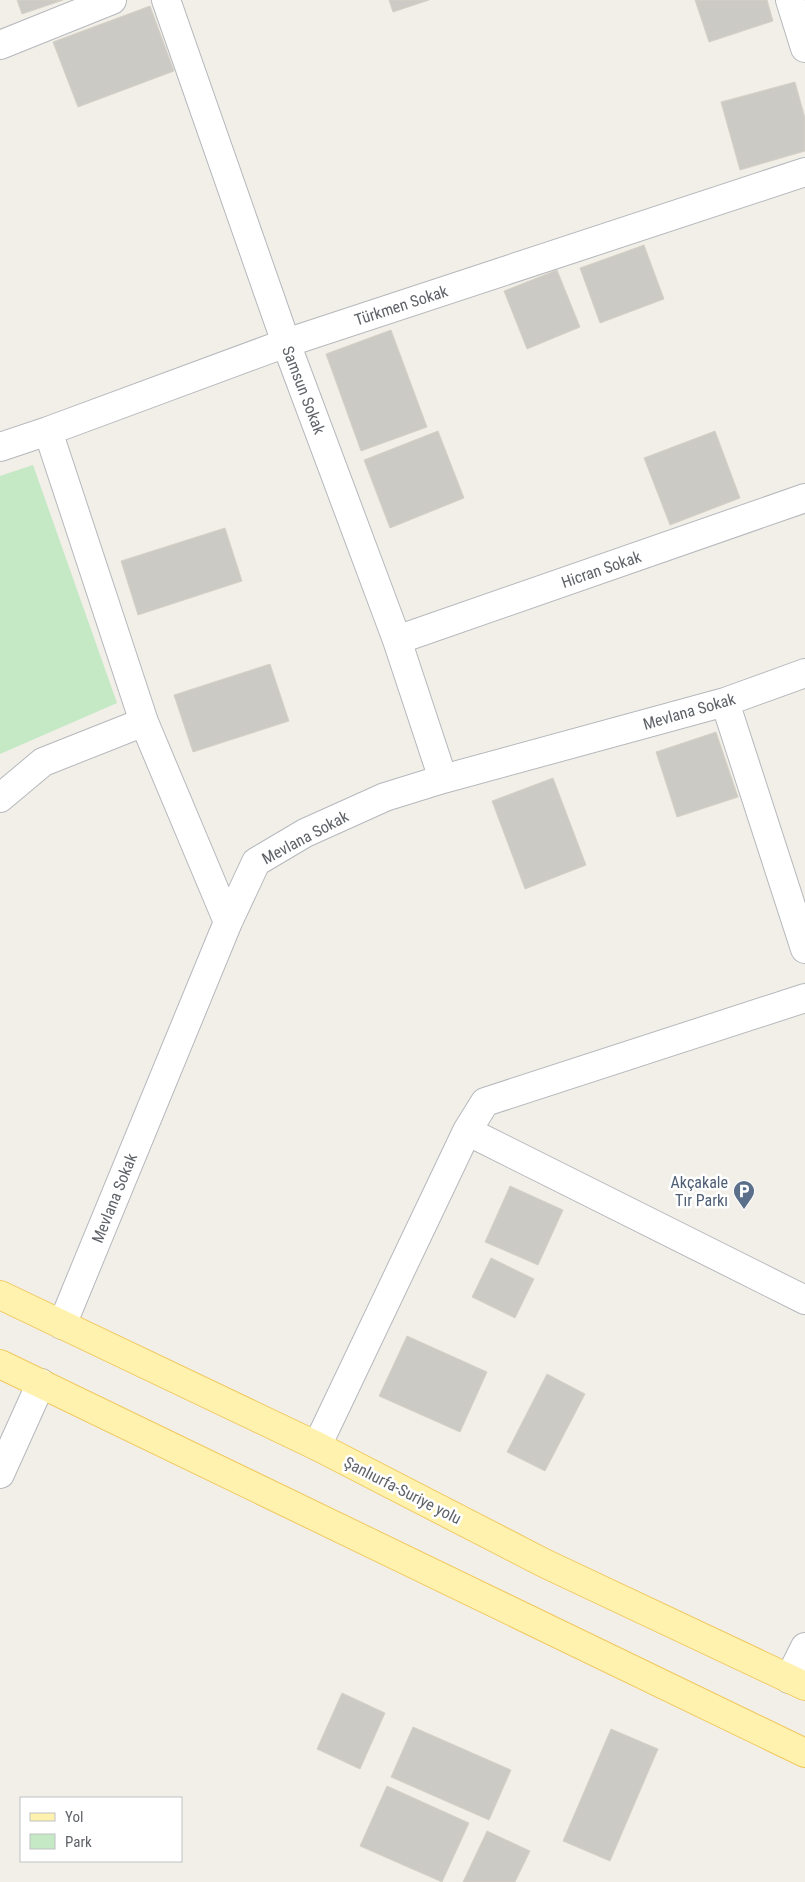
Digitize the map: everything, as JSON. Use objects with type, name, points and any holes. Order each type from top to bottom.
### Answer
[{"type":"main road","name":"Şanlıurfa-Suriye yolu","points":[[0,1295],[317,1446],[544,1563],[797,1682]]},
{"type":"main road","points":[[0,1364],[805,1753]]},
{"type":"street","points":[[0,45],[112,0]]},
{"type":"street","name":"Samsun Sokak","points":[[166,0],[286,343],[397,640],[443,779]]},
{"type":"street","points":[[790,0],[805,48]]},
{"type":"street","name":"Türkmen Sokak","points":[[0,447],[286,343],[805,172]]},
{"type":"street","points":[[48,431],[144,722],[228,922]]},
{"type":"street","name":"Hicran Sokak","points":[[397,640],[805,498]]},
{"type":"street","name":"Mevlana Sokak","points":[[62,1325],[228,922],[256,862],[305,833],[385,797],[443,779],[725,702],[805,673]]},
{"type":"street","points":[[725,702],[805,949]]},
{"type":"street","points":[[0,798],[44,762],[144,722]]},
{"type":"street","points":[[317,1446],[467,1131],[485,1102],[805,998]]},
{"type":"street","points":[[467,1131],[805,1300]]},
{"type":"street","points":[[0,1474],[41,1383]]},
{"type":"street","points":[[797,1682],[805,1647]]},
{"type":"green space","points":[[33,465],[117,703],[0,754],[0,476]]},
{"type":"building","points":[[17,0],[63,0],[22,14]]},
{"type":"building","points":[[389,0],[429,0],[393,12]]},
{"type":"building","points":[[695,0],[767,0],[773,21],[709,42]]},
{"type":"building","points":[[150,6],[174,71],[78,107],[53,42]]},
{"type":"building","points":[[795,82],[805,118],[805,151],[740,170],[721,102]]},
{"type":"building","points":[[644,245],[664,299],[600,323],[580,268]]},
{"type":"building","points":[[557,270],[580,327],[527,349],[504,291]]},
{"type":"building","points":[[391,330],[427,427],[361,451],[326,354]]},
{"type":"building","points":[[438,431],[464,498],[390,528],[364,460]]},
{"type":"building","points":[[715,431],[740,498],[670,525],[644,458]]},
{"type":"building","points":[[225,528],[242,581],[138,615],[121,561]]},
{"type":"building","points":[[270,664],[289,721],[193,752],[174,695]]},
{"type":"building","points":[[716,732],[738,797],[677,817],[656,752]]},
{"type":"building","points":[[553,778],[586,865],[525,889],[492,801]]},
{"type":"building","points":[[510,1186],[563,1210],[538,1265],[485,1242]]},
{"type":"building","points":[[491,1258],[534,1279],[515,1318],[472,1297]]},
{"type":"building","points":[[407,1336],[487,1372],[460,1432],[379,1396]]},
{"type":"building","points":[[547,1374],[585,1394],[545,1471],[507,1452]]},
{"type":"building","points":[[342,1693],[385,1713],[360,1769],[317,1749]]},
{"type":"building","points":[[413,1727],[511,1770],[489,1820],[391,1777]]},
{"type":"building","points":[[611,1729],[658,1749],[610,1861],[563,1841]]},
{"type":"building","points":[[387,1786],[469,1823],[442,1882],[360,1846]]},
{"type":"building","points":[[487,1831],[530,1851],[515,1882],[463,1882]]},
{"type":"place","name":"Akçakale Tır Parkı","points":[[744,1210]]}]
